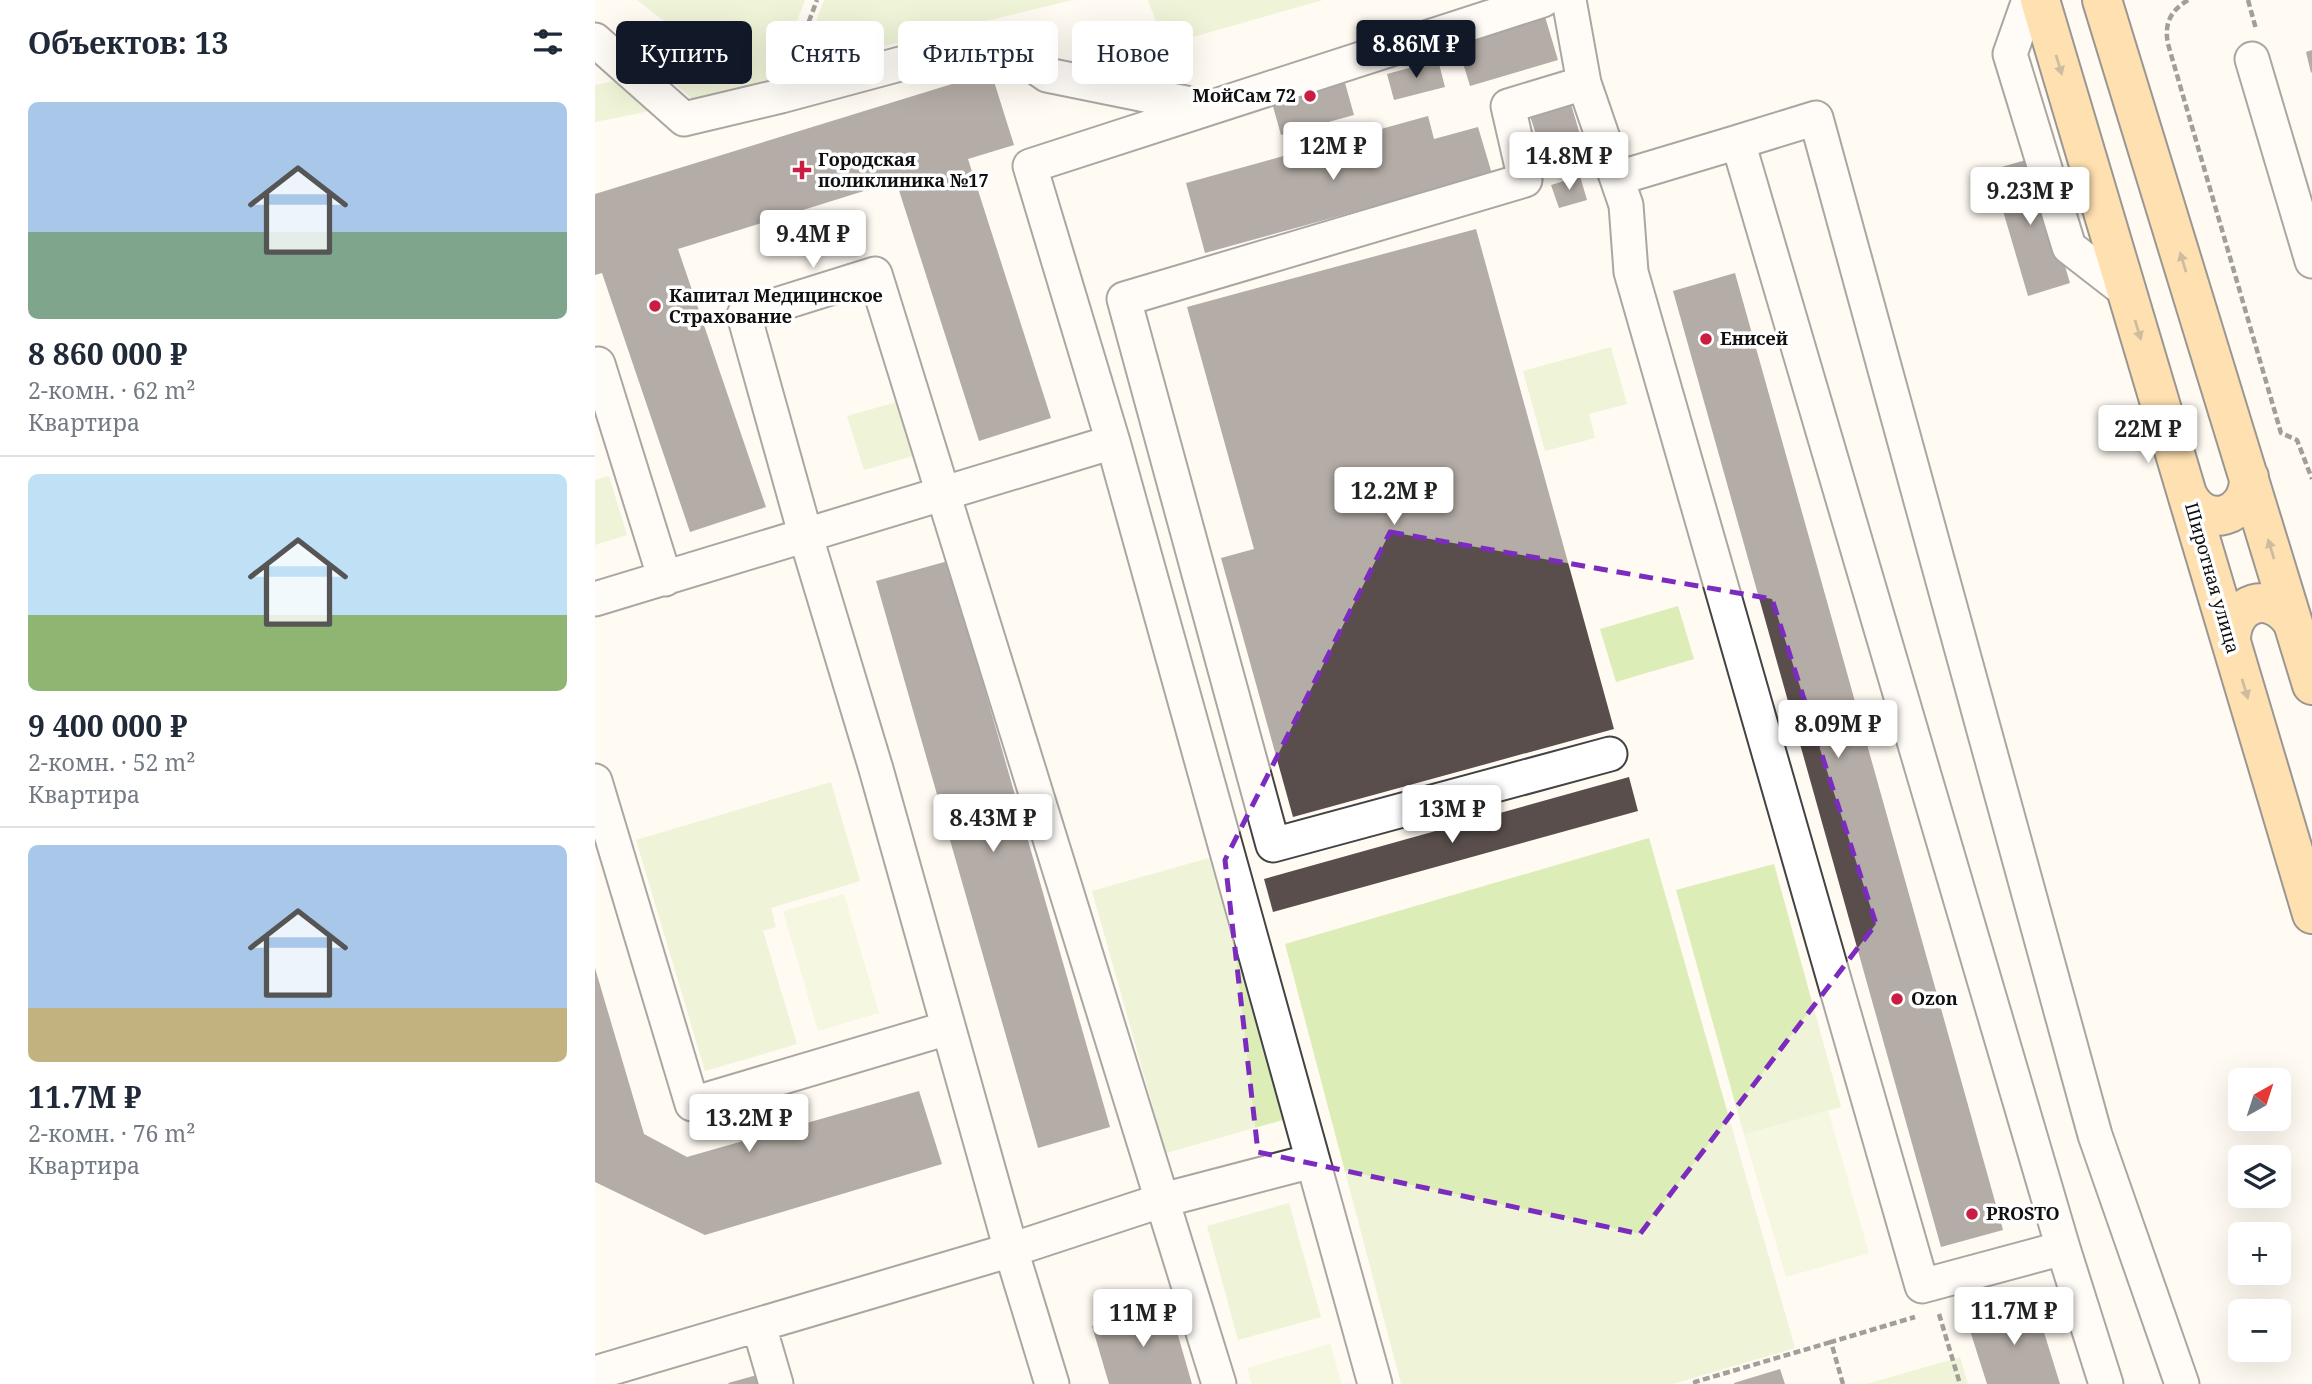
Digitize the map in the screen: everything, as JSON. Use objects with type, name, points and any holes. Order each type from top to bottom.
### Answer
[{"type":"main road","name":"Широтная улица","points":[[2040,0],[2312,914]]},
{"type":"main road","points":[[2102,0],[2312,685]]},
{"type":"main road","points":[[2187,494],[2198,509],[2215,516],[2224,515],[2233,512],[2246,497],[2249,477]]},
{"type":"main road","points":[[2231,640],[2233,622],[2238,614],[2254,604],[2272,604],[2288,615],[2293,623]]},
{"type":"lane","points":[[1375,1384],[1113,442],[1030,166],[1543,0]]},
{"type":"lane","points":[[1569,0],[1584,83],[1626,205],[1631,272],[1922,1286],[2063,1248]]},
{"type":"lane","points":[[2029,0],[2010,54],[2069,247],[2127,292]]},
{"type":"lane","points":[[595,40],[684,119],[982,42],[1011,50],[1047,75],[1209,108]]},
{"type":"lane","points":[[2252,59],[2312,261]]},
{"type":"lane","points":[[1584,83],[1508,106],[1525,180],[1124,299],[1273,845],[1610,754]]},
{"type":"lane","points":[[1618,178],[1817,118],[2095,1135],[2182,1384]]},
{"type":"lane","points":[[1738,142],[2063,1248],[2106,1384]]},
{"type":"lane","points":[[1052,1384],[1011,1250],[876,769],[806,537],[744,315],[875,274],[1219,1384]]},
{"type":"lane","points":[[595,365],[598,363],[665,579]]},
{"type":"lane","points":[[595,599],[1113,442]]},
{"type":"lane","points":[[595,781],[692,1104],[948,1028]]},
{"type":"lane","points":[[597,1373],[1011,1250],[1163,1200],[1312,1161]]},
{"type":"lane","points":[[759,1326],[776,1384]]},
{"type":"path","points":[[781,96],[817,0]]},
{"type":"path","points":[[2188,0],[2170,15],[2167,25],[2168,44],[2281,433],[2297,440],[2312,479]]},
{"type":"path","points":[[1922,1286],[1938,1311],[1960,1384]]},
{"type":"path","points":[[1696,1384],[1695,1382],[1831,1342]]},
{"type":"highlighted area","points":[[1390,532],[1772,599],[1876,924],[1640,1234],[1258,1152],[1225,860]]},
{"type":"green space","points":[[637,0],[805,0],[797,21],[766,21],[768,84],[693,99],[674,84],[752,84],[752,21],[664,21]]},
{"type":"green space","points":[[824,0],[1072,0],[986,21],[898,21],[898,43],[884,46],[884,21],[816,21]]},
{"type":"green space","points":[[1148,0],[1323,0],[1193,37],[1193,21],[1156,21]]},
{"type":"green space","points":[[616,81],[616,84],[626,84],[660,109],[595,122],[595,85]]},
{"type":"green space","points":[[1611,347],[1627,404],[1589,414],[1595,438],[1545,451],[1523,371]]},
{"type":"green space","points":[[897,402],[913,456],[864,470],[847,416]]},
{"type":"green space","points":[[609,476],[627,535],[595,545],[595,480]]},
{"type":"green space","points":[[1678,606],[1694,659],[1616,682],[1600,629]]},
{"type":"green space","points":[[831,782],[860,881],[771,908],[776,927],[763,931],[797,1044],[705,1071],[636,840]]},
{"type":"green space","points":[[1649,838],[1795,1348],[1673,1384],[1401,1384],[1285,944]]},
{"type":"green space","points":[[1209,858],[1283,1120],[1166,1153],[1092,891]]},
{"type":"green space","points":[[1774,864],[1841,1107],[1744,1135],[1676,890]]},
{"type":"green space","points":[[844,894],[879,1013],[818,1031],[783,911]]},
{"type":"green space","points":[[1828,1110],[1869,1253],[1786,1277],[1744,1135]]},
{"type":"green space","points":[[1289,1203],[1321,1317],[1238,1340],[1207,1226]]},
{"type":"green space","points":[[1330,1344],[1342,1384],[1252,1384],[1247,1368]]},
{"type":"green space","points":[[1960,1357],[1968,1384],[1867,1384]]},
{"type":"building","points":[[1540,0],[1558,60],[1470,86],[1449,17]]},
{"type":"building","points":[[2312,50],[2312,72],[2311,73],[2306,52]]},
{"type":"building","name":"МойСам 72","points":[[1338,58],[1354,115],[1281,135],[1265,78]]},
{"type":"building","points":[[1438,60],[1445,87],[1394,100],[1387,74]]},
{"type":"building","points":[[952,84],[995,84],[1014,145],[968,159],[1051,418],[979,441],[896,181],[678,249],[766,507],[690,532],[602,273],[595,275],[595,194]]},
{"type":"building","points":[[1571,104],[1581,138],[1541,150],[1530,116]]},
{"type":"building","points":[[1428,116],[1434,139],[1478,127],[1492,174],[1205,253],[1186,183]]},
{"type":"building","points":[[2033,158],[2070,283],[2028,296],[1991,170]]},
{"type":"building","points":[[1580,176],[1587,200],[1559,208],[1551,185]]},
{"type":"building","points":[[1476,229],[1614,729],[1293,817],[1221,558],[1254,549],[1187,307]]},
{"type":"building","points":[[1735,273],[2003,1230],[1941,1247],[1673,291]]},
{"type":"building","points":[[948,561],[1110,1127],[1038,1148],[876,581]]},
{"type":"building","points":[[1629,777],[1638,811],[1273,912],[1264,879]]},
{"type":"building","points":[[595,968],[644,1134],[687,1157],[919,1091],[942,1164],[705,1235],[595,1182]]},
{"type":"building","points":[[2034,1300],[2060,1384],[1987,1384],[1967,1321]]},
{"type":"building","points":[[1169,1304],[1192,1384],[1109,1384],[1092,1326]]},
{"type":"building","points":[[1780,1369],[1785,1384],[1734,1384],[1734,1383]]},
{"type":"building","points":[[757,1375],[759,1384],[728,1383]]},
{"type":"place","name":"МойСам 72","points":[[1310,96]]},
{"type":"place","name":"Городская поликлиника №17","points":[[802,170]]},
{"type":"place","name":"Капитал Медицинское Страхование","points":[[655,306]]},
{"type":"place","name":"Енисей","points":[[1706,339]]},
{"type":"place","name":"Ozon","points":[[1897,999]]},
{"type":"place","name":"PROSTO","points":[[1972,1214]]}]
